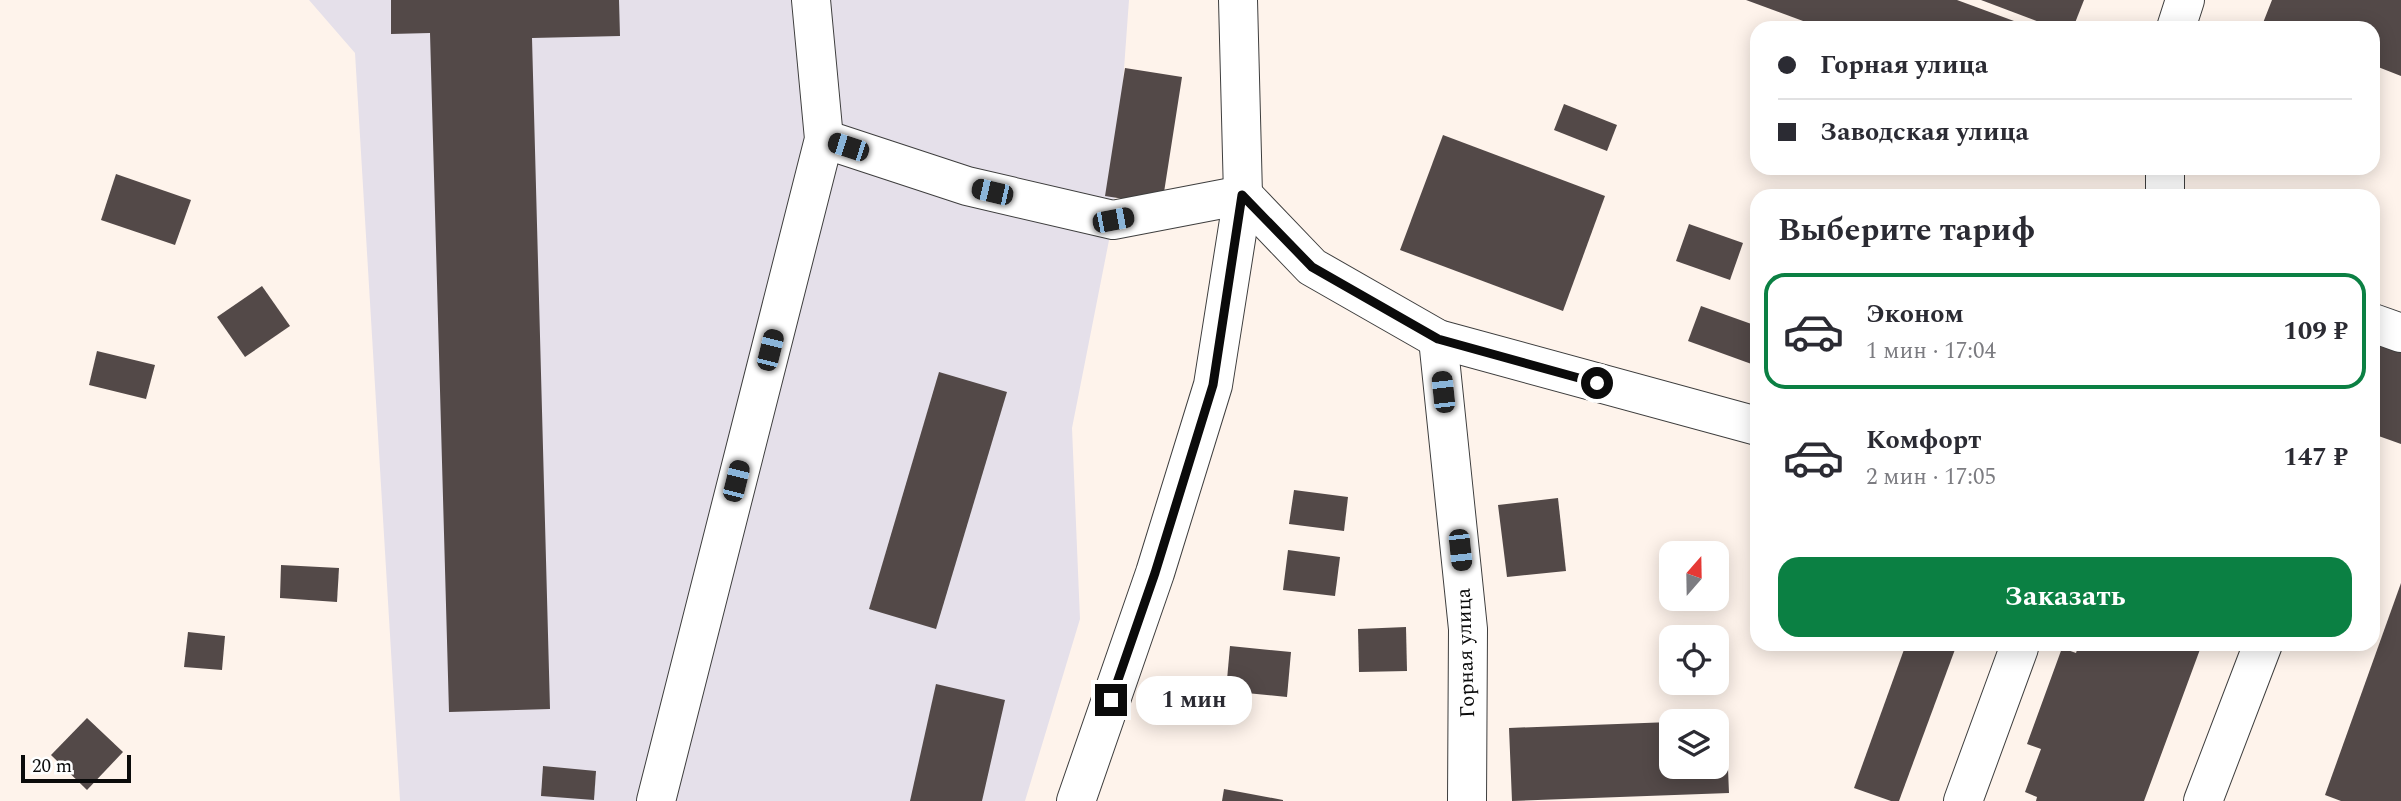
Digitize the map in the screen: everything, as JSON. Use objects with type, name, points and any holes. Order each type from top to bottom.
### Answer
[{"type":"street","points":[[656,801],[824,139],[811,0]]},
{"type":"street","points":[[1076,801],[1155,573],[1213,385],[1242,195],[1238,0]]},
{"type":"street","points":[[2178,21],[2185,0]]},
{"type":"street","points":[[824,139],[967,186],[1113,220],[1242,195]]},
{"type":"street","points":[[1242,195],[1312,267],[1438,339],[1750,424]]},
{"type":"street","points":[[2380,325],[2401,332]]},
{"type":"street","name":"Горная улица","points":[[1438,339],[1468,629],[1466,801]]},
{"type":"street","points":[[1963,801],[2018,651]]},
{"type":"street","points":[[2203,801],[2260,651]]},
{"type":"shaded area","points":[[309,0],[1129,0],[1113,220],[1072,428],[1080,619],[1025,801],[400,801],[355,53]]},
{"type":"building","points":[[391,0],[619,0],[620,36],[532,38],[550,709],[449,712],[430,33],[391,34]]},
{"type":"building","points":[[1746,0],[1957,0],[2014,21],[1803,21]]},
{"type":"building","points":[[1981,0],[2084,0],[2076,21],[2036,21]]},
{"type":"building","points":[[2272,0],[2401,0],[2401,76],[2380,68],[2380,21],[2264,21]]},
{"type":"building","points":[[1125,68],[1182,77],[1162,205],[1105,196]]},
{"type":"building","points":[[1564,104],[1617,125],[1607,151],[1554,130]]},
{"type":"building","points":[[1443,135],[1605,196],[1563,311],[1400,250]]},
{"type":"building","points":[[116,174],[191,200],[175,245],[101,220]]},
{"type":"building","points":[[1689,224],[1743,243],[1730,280],[1676,261]]},
{"type":"building","points":[[262,286],[290,326],[245,357],[217,317]]},
{"type":"building","points":[[1701,306],[1750,324],[1750,363],[1688,341]]},
{"type":"building","points":[[2380,340],[2401,348],[2401,444],[2380,436]]},
{"type":"building","points":[[97,351],[155,365],[146,399],[89,385]]},
{"type":"building","points":[[939,372],[1007,392],[936,629],[869,609]]},
{"type":"building","points":[[1294,490],[1348,497],[1344,531],[1289,524]]},
{"type":"building","points":[[1558,498],[1566,571],[1507,577],[1498,505]]},
{"type":"building","points":[[1288,550],[1340,557],[1335,596],[1283,590]]},
{"type":"building","points":[[281,565],[339,568],[337,602],[280,598]]},
{"type":"building","points":[[2401,583],[2401,801],[2341,801],[2325,795],[2377,651],[2380,651],[2380,642]]},
{"type":"building","points":[[1406,627],[1407,671],[1359,672],[1358,629]]},
{"type":"building","points":[[188,632],[225,636],[222,670],[184,667]]},
{"type":"building","points":[[1230,646],[1291,652],[1287,697],[1226,691]]},
{"type":"building","points":[[1903,651],[1954,651],[1899,801],[1891,801],[1854,788]]},
{"type":"building","points":[[2061,651],[2199,651],[2144,801],[2036,801],[2037,797],[2025,792],[2041,749],[2027,744]]},
{"type":"building","points":[[936,684],[1005,700],[982,801],[910,801]]},
{"type":"building","points":[[87,718],[123,752],[87,790],[51,755]]},
{"type":"building","points":[[1659,722],[1659,779],[1728,779],[1729,793],[1512,801],[1509,728]]},
{"type":"building","points":[[543,766],[596,771],[594,800],[541,796]]},
{"type":"building","points":[[1224,789],[1283,800],[1283,801],[1222,801]]},
{"type":"route","points":[[1111,700],[1155,573],[1213,385],[1242,195],[1312,267],[1438,339],[1597,383]]}]
